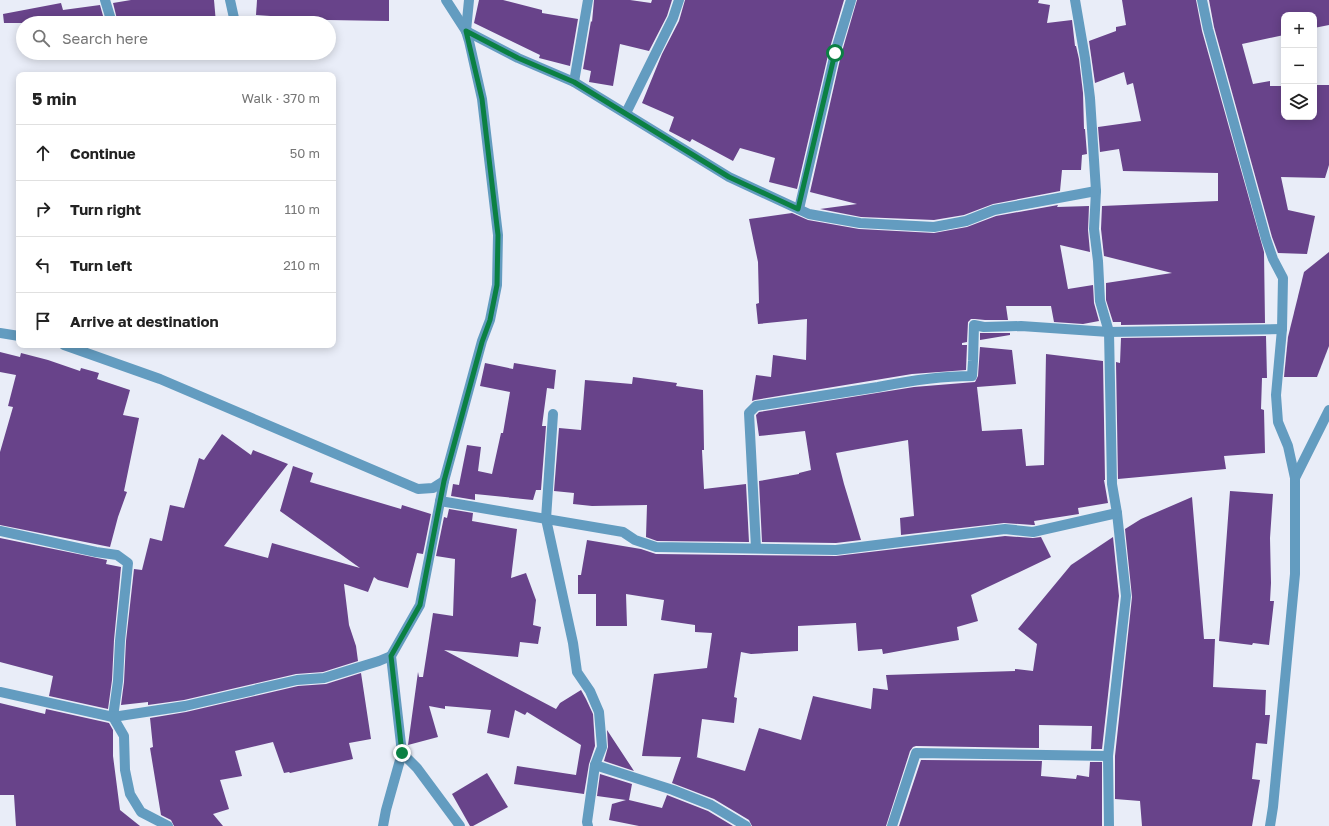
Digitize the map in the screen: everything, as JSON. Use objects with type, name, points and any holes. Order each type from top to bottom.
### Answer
[{"type":"street","points":[[105,0],[110,16]]},
{"type":"street","points":[[230,0],[234,16]]},
{"type":"street","points":[[446,0],[466,31],[518,58],[574,82],[729,177],[809,214],[860,223],[934,227],[966,221],[994,210],[1096,191]]},
{"type":"street","points":[[383,826],[402,753],[391,656],[420,605],[444,481],[482,342],[490,320],[497,285],[498,235],[482,99],[466,31],[469,0]]},
{"type":"street","points":[[574,82],[588,0]]},
{"type":"street","points":[[626,113],[673,18],[679,0]]},
{"type":"street","points":[[798,209],[835,53],[851,0]]},
{"type":"street","points":[[1075,0],[1090,98],[1096,191],[1094,229],[1098,261],[1100,300],[1109,332],[1112,484],[1118,513],[1126,596],[1108,756],[1109,826]]},
{"type":"street","points":[[1202,0],[1208,29],[1266,239],[1273,259],[1284,278],[1282,329],[1276,395],[1278,422],[1288,446],[1295,478],[1295,574],[1270,826]]},
{"type":"street","points":[[756,548],[749,413],[756,406],[898,383],[972,376],[974,325],[984,327],[1020,326],[1109,332],[1282,329]]},
{"type":"street","points":[[0,333],[16,336]]},
{"type":"street","points":[[72,348],[160,379],[418,489],[433,488],[444,481]]},
{"type":"street","points":[[1295,478],[1329,410]]},
{"type":"street","points":[[552,414],[546,519],[573,643],[577,672],[590,691],[599,712],[602,747],[595,766],[587,822],[588,826]]},
{"type":"street","points":[[440,501],[623,532],[635,540],[656,547],[836,550],[1005,529],[1034,532],[1118,513]]},
{"type":"street","points":[[0,531],[96,552],[117,555],[128,563],[120,641],[118,681],[113,717],[124,736],[125,770],[130,794],[141,812],[168,826]]},
{"type":"street","points":[[0,692],[113,717],[186,706],[297,680],[324,678],[391,656]]},
{"type":"street","points":[[402,753],[417,768],[460,826]]},
{"type":"street","points":[[892,826],[916,753],[1108,756]]},
{"type":"street","points":[[595,766],[673,790],[711,805],[746,826]]},
{"type":"building","points":[[131,0],[214,0],[215,16],[116,16],[113,3]]},
{"type":"building","points":[[257,0],[389,0],[389,21],[336,20],[336,16],[256,15]]},
{"type":"building","points":[[479,0],[503,0],[542,10],[542,13],[578,19],[570,66],[539,58],[540,55],[474,23]]},
{"type":"building","points":[[594,0],[630,0],[651,3],[652,0],[672,0],[667,16],[649,51],[620,44],[613,86],[589,82],[591,71],[583,69],[591,21],[592,22]]},
{"type":"building","points":[[685,0],[844,0],[829,51],[797,189],[769,182],[775,158],[740,148],[733,161],[692,139],[690,142],[669,131],[674,117],[642,103],[662,54],[679,21]]},
{"type":"building","points":[[857,0],[1039,0],[1038,3],[1050,5],[1047,23],[1072,20],[1083,93],[1084,129],[1087,154],[1082,155],[1081,170],[1062,170],[1060,191],[993,204],[964,215],[934,220],[861,217],[820,209],[857,204],[810,192],[841,55]]},
{"type":"building","points":[[1122,0],[1196,0],[1202,31],[1264,252],[1265,323],[1121,325],[1121,322],[1113,322],[1106,300],[1106,283],[1172,273],[1104,256],[1101,229],[1102,206],[1218,201],[1218,173],[1123,171],[1119,149],[1100,152],[1098,127],[1141,121],[1133,83],[1127,85],[1124,72],[1095,83],[1089,41],[1116,31],[1116,27],[1126,25]]},
{"type":"building","points":[[1209,0],[1329,0],[1329,25],[1317,27],[1317,12],[1281,12],[1281,36],[1242,44],[1253,84],[1270,81],[1270,86],[1281,86],[1281,120],[1317,120],[1317,85],[1329,85],[1329,165],[1325,178],[1281,177],[1288,210],[1315,216],[1307,254],[1278,253],[1272,237],[1214,27]]},
{"type":"building","points":[[61,3],[63,10],[100,5],[103,16],[16,16],[16,23],[4,23],[3,14]]},
{"type":"building","points":[[1058,205],[1057,207],[1089,206],[1088,230],[1090,252],[1060,245],[1068,289],[1093,285],[1094,303],[1099,321],[1083,324],[1054,322],[1051,306],[1006,306],[1008,320],[971,319],[968,322],[967,342],[962,343],[962,345],[967,345],[966,370],[912,374],[752,401],[756,375],[771,377],[773,355],[806,360],[807,319],[758,324],[756,304],[759,303],[758,262],[749,219],[792,213],[808,220],[859,229],[934,233],[967,227],[996,216]]},
{"type":"building","points":[[1329,252],[1329,346],[1317,377],[1284,377],[1288,337],[1304,272]]},
{"type":"building","points":[[980,333],[1010,333],[1010,335],[980,340]]},
{"type":"building","points":[[1266,336],[1267,378],[1262,378],[1261,409],[1264,410],[1265,453],[1224,456],[1226,469],[1118,479],[1116,362],[1120,363],[1121,338]]},
{"type":"building","points":[[980,347],[1012,350],[1016,384],[977,387],[982,431],[1022,429],[1026,466],[1044,465],[1046,354],[1103,361],[1104,480],[1108,503],[1078,508],[1079,514],[1034,521],[1035,525],[1004,523],[901,535],[900,518],[914,516],[908,440],[836,453],[861,540],[836,543],[762,542],[759,481],[799,474],[811,470],[805,431],[759,436],[756,415],[759,412],[914,387],[975,382],[978,376]]},
{"type":"building","points":[[0,352],[20,357],[21,353],[80,371],[81,368],[99,373],[97,379],[130,390],[123,415],[139,418],[124,491],[127,492],[118,517],[110,547],[0,525],[0,452],[13,407],[8,406],[16,375],[0,372]]},
{"type":"building","points":[[485,363],[513,369],[514,363],[556,370],[554,389],[547,388],[542,426],[546,426],[541,490],[536,490],[533,500],[475,494],[475,500],[451,496],[453,484],[459,485],[467,445],[481,447],[478,471],[492,474],[501,433],[503,433],[510,392],[480,386]]},
{"type":"building","points":[[633,377],[677,383],[676,386],[703,390],[704,450],[702,450],[704,489],[746,484],[749,542],[657,541],[646,537],[647,505],[592,506],[573,504],[574,493],[554,491],[559,428],[581,430],[585,380],[632,384]]},
{"type":"building","points":[[222,434],[251,455],[253,450],[288,464],[224,546],[268,558],[272,543],[360,568],[280,511],[293,466],[313,473],[310,482],[401,509],[402,505],[431,514],[423,554],[417,553],[408,588],[378,580],[374,577],[368,592],[344,584],[349,625],[356,646],[358,661],[323,672],[296,674],[184,700],[148,705],[148,702],[121,705],[134,569],[142,570],[150,538],[162,541],[170,505],[184,508],[199,458],[204,460]]},
{"type":"building","points":[[1230,491],[1273,494],[1270,538],[1270,601],[1274,601],[1269,645],[1253,643],[1252,645],[1219,641]]},
{"type":"building","points":[[1192,497],[1204,639],[1215,639],[1213,687],[1266,690],[1265,715],[1270,715],[1267,744],[1256,743],[1252,779],[1260,780],[1252,826],[1142,826],[1140,801],[1115,799],[1115,756],[1132,597],[1125,529],[1141,519]]},
{"type":"building","points":[[449,509],[473,513],[472,521],[517,529],[511,578],[526,573],[536,600],[533,625],[541,627],[538,644],[520,642],[518,657],[444,650],[556,709],[560,703],[581,690],[593,714],[595,746],[589,764],[584,794],[514,784],[517,766],[576,775],[581,745],[527,712],[525,715],[515,710],[509,738],[487,733],[491,710],[445,706],[445,709],[429,706],[438,737],[408,745],[418,672],[419,677],[423,677],[433,613],[453,616],[455,559],[436,556],[444,517],[447,518]]},
{"type":"building","points":[[1005,536],[1033,538],[1041,537],[1051,557],[971,595],[978,621],[957,627],[959,640],[883,654],[882,649],[858,651],[856,623],[798,626],[798,651],[751,654],[741,652],[734,697],[737,698],[734,723],[702,719],[696,757],[745,771],[759,728],[801,740],[813,696],[871,709],[873,688],[888,690],[886,675],[1015,671],[1015,669],[1033,671],[1037,644],[1018,629],[1071,565],[1113,537],[1119,596],[1102,749],[1091,749],[1092,726],[1039,725],[1039,748],[913,747],[910,751],[886,826],[752,826],[749,820],[714,799],[672,783],[681,757],[642,756],[654,674],[707,668],[712,633],[695,632],[695,625],[661,620],[664,600],[626,594],[627,626],[596,626],[596,594],[578,594],[578,575],[581,575],[587,540],[641,549],[656,554],[836,556]]},
{"type":"building","points":[[0,538],[107,560],[106,564],[121,567],[112,680],[108,709],[49,696],[53,676],[0,662]]},
{"type":"building","points":[[361,673],[371,739],[349,743],[353,759],[284,773],[273,742],[235,751],[242,776],[220,780],[229,809],[213,814],[223,826],[174,826],[171,820],[161,815],[150,748],[153,747],[150,718],[186,712],[298,686],[326,684]]},
{"type":"building","points":[[0,703],[45,714],[46,709],[109,723],[113,730],[113,756],[120,810],[140,826],[16,826],[14,795],[0,795]]},
{"type":"building","points":[[607,730],[634,771],[604,761],[608,747]]},
{"type":"building","points":[[921,760],[1042,761],[1041,776],[1076,779],[1077,775],[1089,777],[1090,762],[1102,762],[1102,826],[899,826]]},
{"type":"building","points":[[487,773],[508,807],[473,826],[470,826],[452,794]]},
{"type":"building","points":[[600,774],[632,784],[629,800],[662,808],[667,795],[708,811],[733,826],[639,826],[609,820],[612,804],[626,800],[597,796]]},
{"type":"route","points":[[402,753],[391,656],[420,605],[444,481],[482,342],[490,320],[497,285],[498,235],[482,99],[466,31],[518,58],[574,82],[729,177],[798,209],[835,53]]}]
